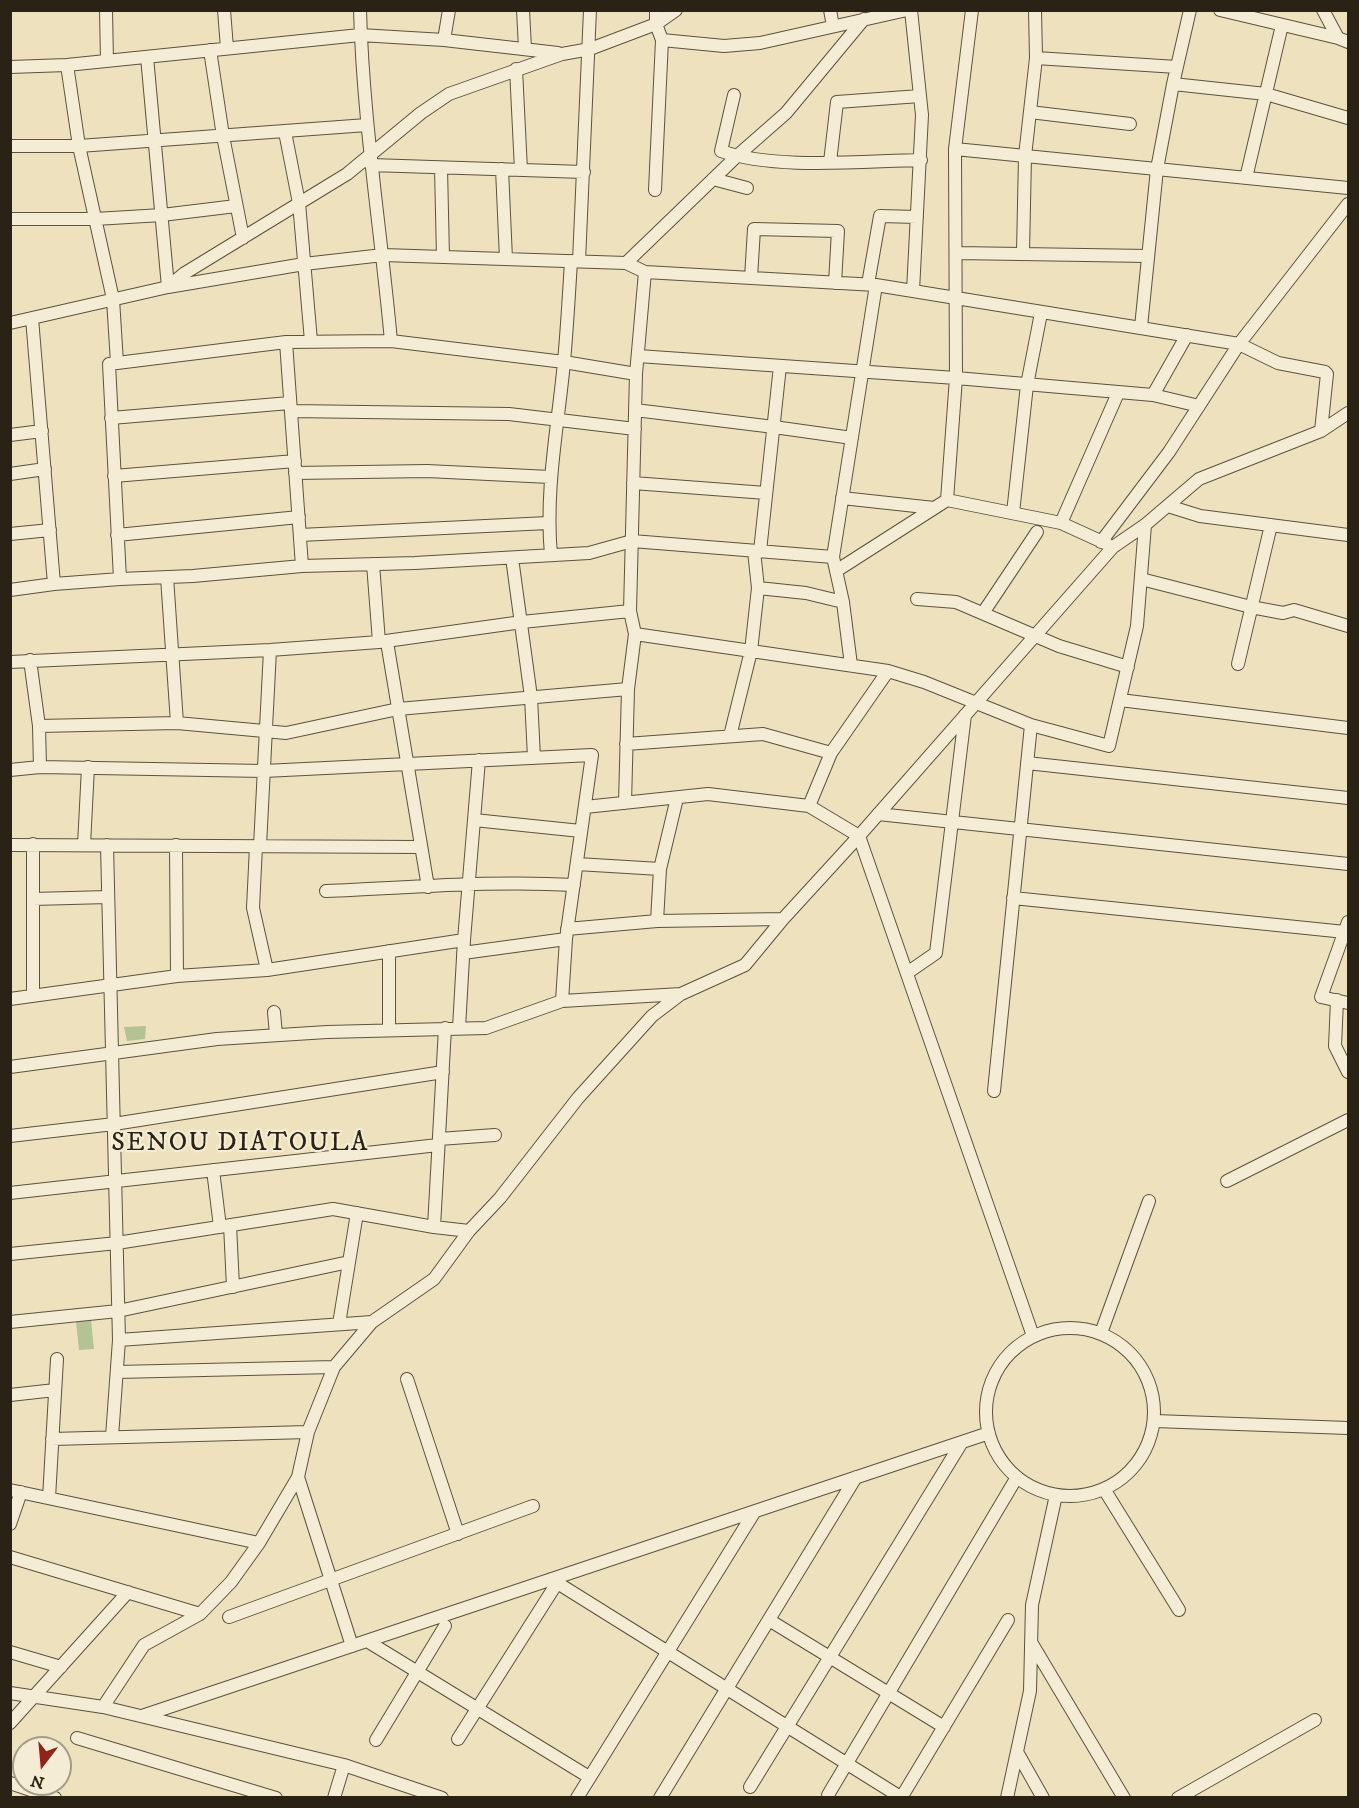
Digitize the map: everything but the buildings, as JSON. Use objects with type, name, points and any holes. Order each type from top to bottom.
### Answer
[{"type":"street","points":[[106,10],[107,61]]},
{"type":"street","points":[[224,10],[227,48]]},
{"type":"street","points":[[360,10],[370,160],[383,255],[391,341]]},
{"type":"street","points":[[444,40],[449,10]]},
{"type":"street","points":[[523,10],[525,48]]},
{"type":"street","points":[[551,555],[548,523],[550,477],[584,172],[590,10]]},
{"type":"street","points":[[655,190],[662,40],[656,24],[656,10]]},
{"type":"street","points":[[168,287],[185,273],[370,160],[421,113],[449,94],[562,54],[590,49],[656,24],[676,10]]},
{"type":"street","points":[[830,10],[833,26]]},
{"type":"street","points":[[662,40],[724,46],[760,43],[909,10],[922,115],[913,291]]},
{"type":"street","points":[[947,500],[956,378],[955,149],[972,10]]},
{"type":"street","points":[[1023,253],[1025,156],[1036,58],[1035,10]]},
{"type":"street","points":[[1141,327],[1157,169],[1190,10]]},
{"type":"street","points":[[1220,10],[1343,40]]},
{"type":"street","points":[[1323,10],[1343,40]]},
{"type":"street","points":[[627,262],[737,156],[786,113],[864,19]]},
{"type":"street","points":[[1246,178],[1282,25]]},
{"type":"street","points":[[10,67],[107,61],[360,35],[444,40],[562,54]]},
{"type":"street","points":[[210,50],[223,136],[243,238]]},
{"type":"street","points":[[147,57],[168,287]]},
{"type":"street","points":[[1036,58],[1177,67]]},
{"type":"street","points":[[67,64],[79,146],[112,299],[117,363]]},
{"type":"street","points":[[516,69],[521,170]]},
{"type":"street","points":[[1173,84],[1266,94],[1348,118]]},
{"type":"street","points":[[734,95],[721,151],[737,156],[797,162],[921,160]]},
{"type":"street","points":[[830,162],[837,102],[920,96]]},
{"type":"street","points":[[1030,112],[1130,124]]},
{"type":"street","points":[[10,146],[79,146],[155,142],[367,125]]},
{"type":"street","points":[[285,132],[299,203],[311,342]]},
{"type":"street","points":[[955,149],[1348,188]]},
{"type":"street","points":[[370,160],[441,168],[584,172]]},
{"type":"street","points":[[441,168],[443,257]]},
{"type":"street","points":[[502,169],[506,259]]},
{"type":"street","points":[[713,179],[747,188]]},
{"type":"street","points":[[103,1707],[144,1645],[200,1614],[231,1582],[259,1543],[298,1477],[308,1432],[334,1367],[372,1322],[434,1279],[469,1231],[500,1198],[578,1098],[652,1016],[681,994],[746,965],[783,919],[965,716],[1034,636],[1107,544],[1239,344],[1348,204]]},
{"type":"street","points":[[10,219],[95,219],[162,215],[236,206]]},
{"type":"street","points":[[851,665],[843,602],[833,557],[863,373],[880,216],[917,217]]},
{"type":"street","points":[[751,278],[754,229],[838,231],[835,283]]},
{"type":"street","points":[[957,253],[1148,256]]},
{"type":"street","points":[[10,323],[168,287],[304,264],[383,255],[627,262],[645,272],[872,285],[1239,344],[1278,363],[1327,374],[1321,431]]},
{"type":"street","points":[[625,803],[628,689],[635,634],[630,611],[636,374],[645,272]]},
{"type":"street","points":[[1013,513],[1027,385],[1041,313]]},
{"type":"street","points":[[32,318],[54,584]]},
{"type":"street","points":[[1153,395],[1187,335]]},
{"type":"street","points":[[120,579],[109,364],[286,342],[391,341],[564,362],[636,374]]},
{"type":"street","points":[[286,342],[302,566]]},
{"type":"street","points":[[638,356],[956,378],[1153,395],[1199,406]]},
{"type":"street","points":[[730,736],[751,651],[758,588],[757,551],[780,366]]},
{"type":"street","points":[[1061,523],[1118,393]]},
{"type":"street","points":[[111,418],[291,407],[509,414],[635,429]]},
{"type":"street","points":[[635,410],[852,438]]},
{"type":"street","points":[[1107,544],[1145,525],[1198,479],[1321,431],[1348,413]]},
{"type":"street","points":[[10,435],[42,431]]},
{"type":"street","points":[[114,476],[295,467],[550,477]]},
{"type":"street","points":[[10,474],[45,469]]},
{"type":"street","points":[[633,483],[766,493]]},
{"type":"street","points":[[842,498],[934,508]]},
{"type":"street","points":[[836,571],[947,500],[1061,523],[1107,544]]},
{"type":"street","points":[[1168,506],[1200,516],[1348,535]]},
{"type":"street","points":[[117,535],[299,517]]},
{"type":"street","points":[[300,535],[548,523]]},
{"type":"street","points":[[635,634],[888,671],[924,682],[1031,725],[1109,746],[1137,626],[1145,525]]},
{"type":"street","points":[[1238,664],[1271,525]]},
{"type":"street","points":[[10,534],[50,530]]},
{"type":"street","points":[[983,613],[1037,532]]},
{"type":"street","points":[[10,590],[54,584],[302,566],[589,553],[632,541],[833,557]]},
{"type":"street","points":[[512,558],[531,697],[534,758]]},
{"type":"street","points":[[373,564],[383,642],[398,709],[428,886]]},
{"type":"street","points":[[167,577],[177,723]]},
{"type":"street","points":[[1141,579],[1251,607],[1283,613],[1294,610],[1348,626]]},
{"type":"street","points":[[758,588],[806,593],[843,602]]},
{"type":"street","points":[[917,599],[956,602],[1059,646],[1128,667]]},
{"type":"street","points":[[10,662],[270,650],[383,642],[522,622],[630,611]]},
{"type":"street","points":[[267,970],[253,908],[264,771],[270,650]]},
{"type":"street","points":[[30,660],[39,726],[40,767]]},
{"type":"street","points":[[809,806],[831,753],[888,671]]},
{"type":"street","points":[[39,726],[177,723],[266,733],[286,733],[398,709],[628,689]]},
{"type":"street","points":[[1120,700],[1348,728]]},
{"type":"street","points":[[907,973],[936,953],[965,716]]},
{"type":"street","points":[[993,1091],[1031,725]]},
{"type":"street","points":[[626,744],[763,734],[831,753]]},
{"type":"street","points":[[10,770],[40,767],[88,767],[264,771],[592,755],[566,934],[562,1001]]},
{"type":"street","points":[[459,1028],[479,760]]},
{"type":"street","points":[[1027,763],[1348,798]]},
{"type":"street","points":[[84,845],[88,767]]},
{"type":"street","points":[[585,807],[708,794],[809,806],[859,836],[1033,1336]]},
{"type":"street","points":[[657,921],[660,869],[677,798]]},
{"type":"street","points":[[878,814],[1348,864]]},
{"type":"street","points":[[474,820],[581,831]]},
{"type":"street","points":[[33,844],[33,996]]},
{"type":"street","points":[[10,845],[421,847]]},
{"type":"street","points":[[107,845],[119,1340],[112,1437]]},
{"type":"street","points":[[176,845],[177,976]]},
{"type":"street","points":[[577,864],[660,869]]},
{"type":"street","points":[[326,891],[540,883],[574,885]]},
{"type":"street","points":[[33,899],[108,897]]},
{"type":"street","points":[[1013,898],[1347,927],[1321,997],[1342,1002],[1335,1046],[1348,1072]]},
{"type":"street","points":[[463,954],[566,934],[657,921],[783,919]]},
{"type":"street","points":[[10,999],[177,976],[267,970],[464,940]]},
{"type":"street","points":[[389,951],[389,1030]]},
{"type":"street","points":[[10,1067],[217,1039],[389,1030],[486,1028],[562,1001],[681,994]]},
{"type":"street","points":[[274,1012],[276,1035]]},
{"type":"street","points":[[434,1227],[445,1029]]},
{"type":"street","points":[[10,1136],[114,1124],[443,1072]]},
{"type":"street","points":[[1227,1181],[1348,1120]]},
{"type":"street","points":[[10,1193],[495,1135]]},
{"type":"street","points":[[213,1170],[225,1226],[233,1287]]},
{"type":"street","points":[[1101,1333],[1149,1201]]},
{"type":"street","points":[[10,1254],[117,1243],[333,1209],[469,1231]]},
{"type":"street","points":[[339,1324],[357,1213]]},
{"type":"street","points":[[10,1322],[118,1311],[349,1262]]},
{"type":"street","points":[[119,1340],[372,1322]]},
{"type":"street","points":[[1064,1328],[1085,1329],[1101,1333],[1124,1346],[1144,1370],[1152,1390],[1155,1421],[1150,1442],[1140,1461],[1125,1476],[1104,1489],[1077,1496],[1056,1495],[1035,1488],[1017,1477],[997,1453],[989,1433],[986,1402],[991,1381],[1008,1354],[1033,1336],[1064,1328]]},
{"type":"street","points":[[49,1498],[57,1359]]},
{"type":"street","points":[[117,1372],[334,1367]]},
{"type":"street","points":[[406,1379],[458,1533]]},
{"type":"street","points":[[10,1395],[55,1390]]},
{"type":"street","points":[[1155,1421],[1348,1428]]},
{"type":"street","points":[[52,1439],[308,1432]]},
{"type":"street","points":[[142,1716],[554,1581],[989,1433]]},
{"type":"street","points":[[750,1787],[962,1442]]},
{"type":"street","points":[[298,1477],[352,1646]]},
{"type":"street","points":[[660,1797],[856,1477]]},
{"type":"street","points":[[828,1795],[1017,1477]]},
{"type":"street","points":[[1104,1489],[1179,1610]]},
{"type":"street","points":[[10,1524],[16,1491],[259,1543]]},
{"type":"street","points":[[1007,1797],[1030,1691],[1032,1605],[1056,1495]]},
{"type":"street","points":[[228,1617],[533,1506]]},
{"type":"street","points":[[577,1797],[755,1512]]},
{"type":"street","points":[[10,1557],[200,1614]]},
{"type":"street","points":[[554,1581],[902,1797],[1008,1620]]},
{"type":"street","points":[[458,1739],[554,1581]]},
{"type":"street","points":[[10,1723],[128,1592]]},
{"type":"street","points":[[769,1620],[944,1727]]},
{"type":"street","points":[[376,1740],[445,1626]]},
{"type":"street","points":[[368,1641],[589,1777]]},
{"type":"street","points":[[1031,1642],[1124,1797]]},
{"type":"street","points":[[10,1652],[61,1667]]},
{"type":"street","points":[[10,1694],[103,1707],[142,1716],[344,1765],[416,1793],[442,1797]]},
{"type":"street","points":[[1178,1797],[1315,1720]]},
{"type":"street","points":[[77,1738],[276,1797]]},
{"type":"street","points":[[1017,1752],[1043,1797]]},
{"type":"street","points":[[334,1797],[344,1765]]},
{"type":"street","points":[[10,1784],[55,1797]]},
{"type":"green space","points":[[146,1026],[145,1039],[127,1041],[124,1027]]},
{"type":"green space","points":[[91,1320],[94,1349],[79,1350],[76,1322]]},
{"type":"district","name":"SENOU DIATOULA","points":[[240,1145]]}]
